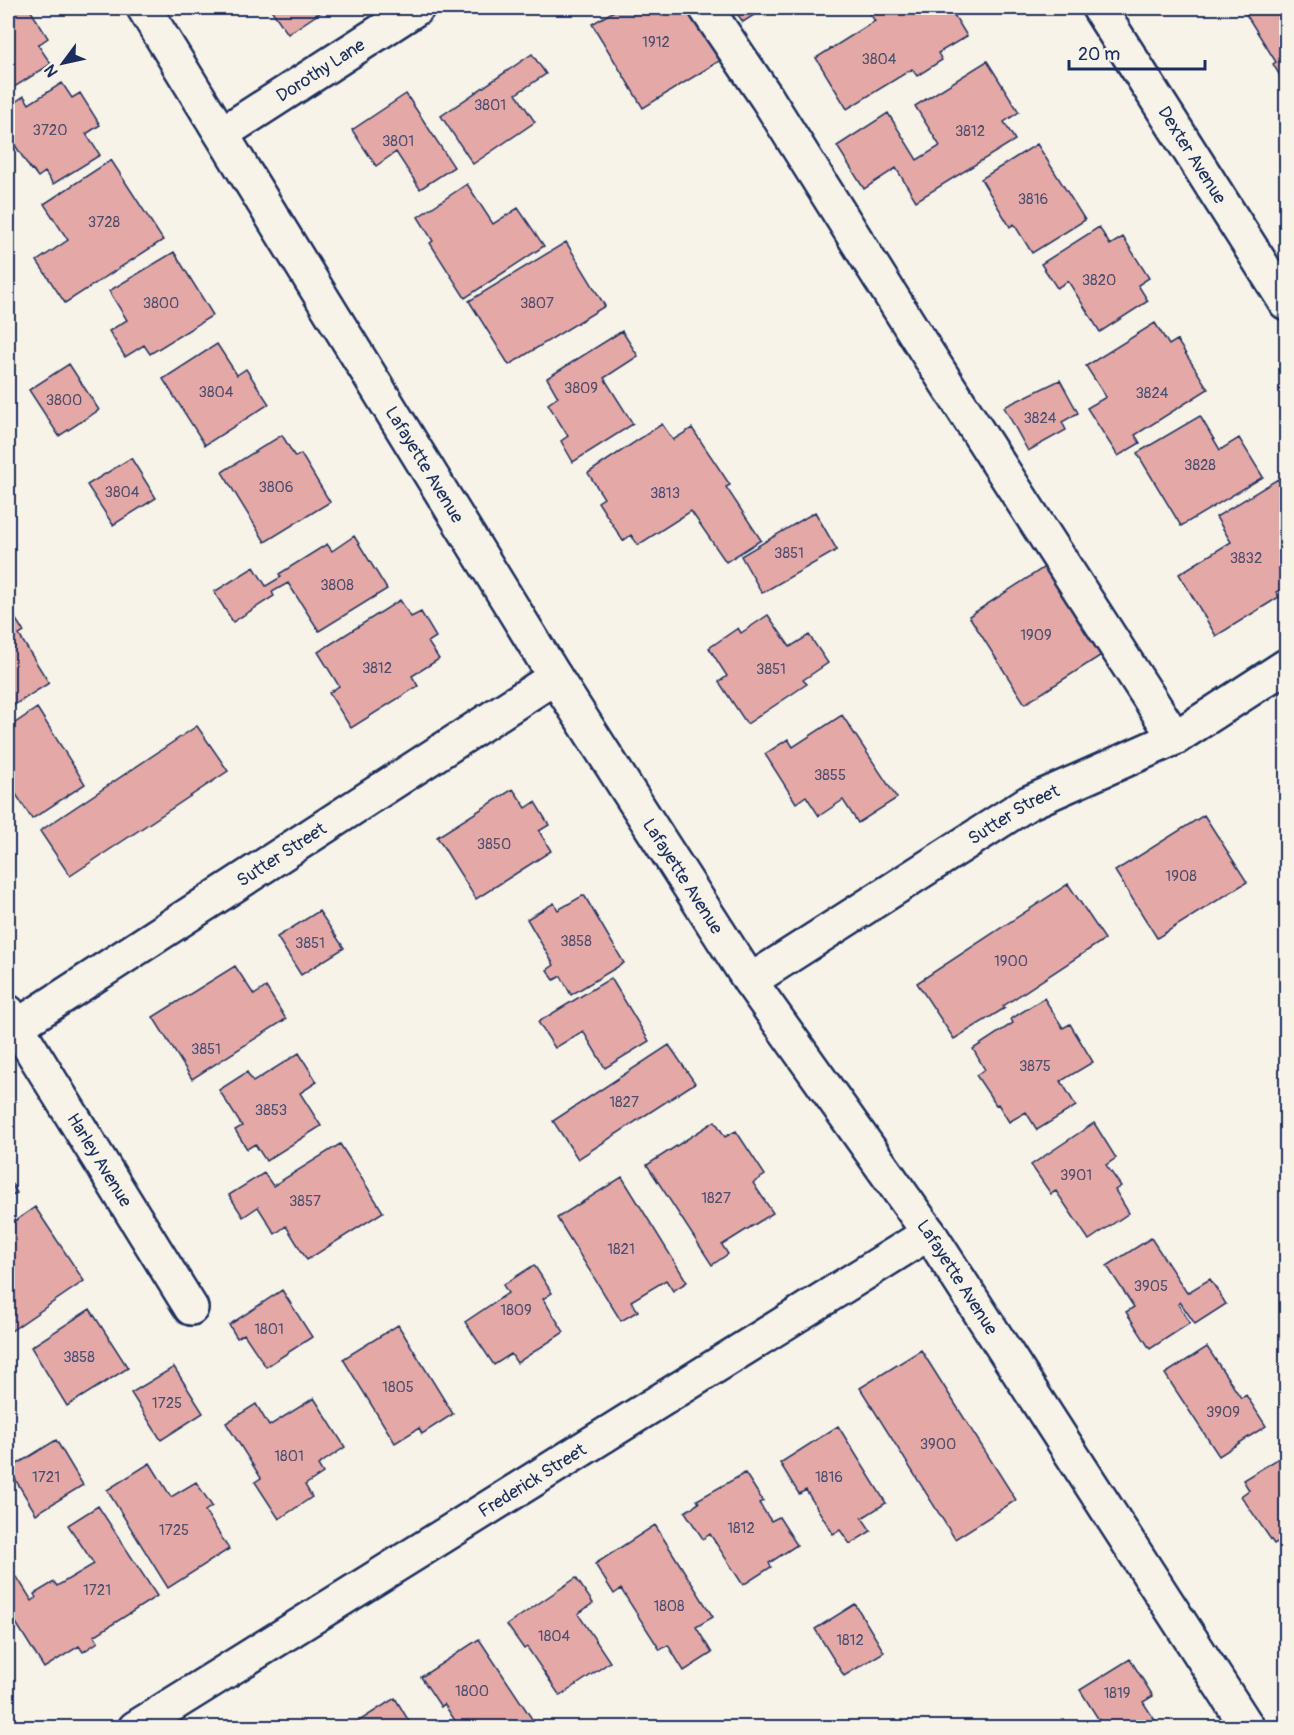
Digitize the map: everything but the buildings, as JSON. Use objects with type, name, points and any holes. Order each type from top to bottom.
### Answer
[{"type":"street","name":"Lafayette Avenue","points":[[144,8],[223,133],[555,677],[750,981],[929,1233],[1248,1728]]},
{"type":"street","name":"Dorothy Lane","points":[[223,133],[417,8]]},
{"type":"street","points":[[706,8],[767,98],[924,348],[1175,738]]},
{"type":"street","name":"Dexter Avenue","points":[[1099,8],[1287,303]]},
{"type":"street","name":"Sutter Street","points":[[750,981],[1028,803],[1175,738],[1287,666]]},
{"type":"street","name":"Sutter Street","points":[[10,1023],[555,677]]},
{"type":"street","name":"Harley Avenue","points":[[10,1023],[191,1308]]},
{"type":"street","name":"Frederick Street","points":[[135,1728],[929,1233]]}]
